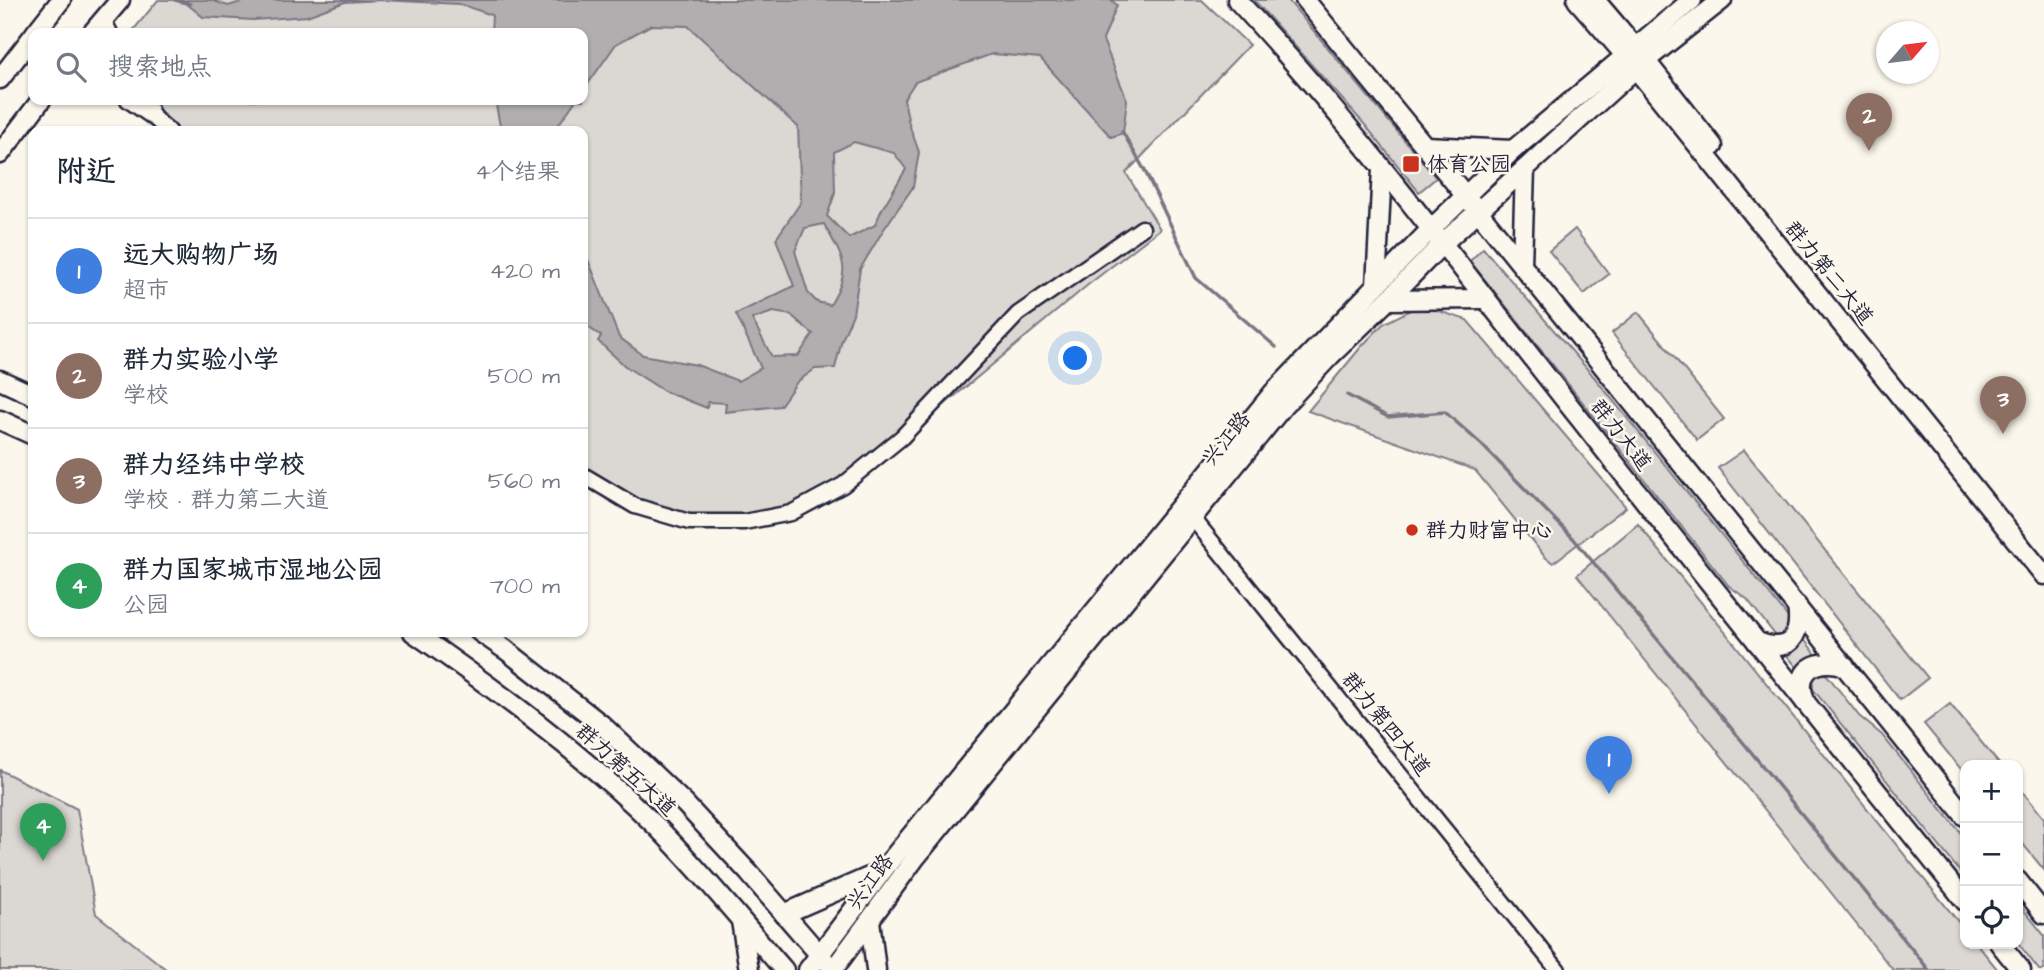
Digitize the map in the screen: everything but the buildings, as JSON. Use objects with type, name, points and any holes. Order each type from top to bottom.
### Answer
[{"type":"main road","points":[[39,28],[61,0]]},
{"type":"main road","points":[[103,28],[120,0]]},
{"type":"main road","name":"群力大道","points":[[1237,0],[1343,119],[1432,229],[1960,895]]},
{"type":"main road","name":"群力大道","points":[[1305,0],[1960,810]]},
{"type":"main road","name":"群力第二大道","points":[[1577,0],[1635,58],[2044,567]]},
{"type":"main road","name":"群力第二大道","points":[[1595,0],[1635,58],[2044,575]]},
{"type":"main road","name":"兴江路","points":[[1324,351],[1388,300],[1443,243],[1525,169],[1692,0]]},
{"type":"main road","name":"兴江路","points":[[808,970],[882,872],[1279,398],[1324,351],[1376,286],[1513,150],[1635,58],[1722,0]]},
{"type":"main road","points":[[0,79],[28,43]]},
{"type":"main road","points":[[0,154],[37,105]]},
{"type":"main road","points":[[1425,146],[1513,150]]},
{"type":"main road","points":[[1376,286],[1382,169]]},
{"type":"main road","points":[[1522,265],[1525,169]]},
{"type":"main road","points":[[1388,300],[1485,299]]},
{"type":"main road","points":[[0,380],[28,394]]},
{"type":"main road","points":[[0,420],[28,433]]},
{"type":"main road","name":"兴江路","points":[[832,970],[916,857],[1187,511]]},
{"type":"main road","points":[[1757,642],[1776,646],[1790,641],[1798,632],[1797,606]]},
{"type":"main road","name":"群力第五大道","points":[[420,637],[473,673],[575,753],[656,827],[703,876],[784,970]]},
{"type":"main road","name":"群力第五大道","points":[[487,637],[601,724],[685,804],[832,970]]},
{"type":"main road","points":[[1805,702],[1801,686],[1805,673],[1828,662],[1845,666]]},
{"type":"main road","points":[[784,914],[882,872]]},
{"type":"main road","points":[[2022,886],[2044,914]]},
{"type":"main road","points":[[870,920],[876,970]]},
{"type":"main road","points":[[741,921],[749,970]]},
{"type":"main road","points":[[2004,949],[2021,970]]},
{"type":"street","points":[[135,105],[163,126]]},
{"type":"street","points":[[148,105],[154,118]]},
{"type":"street","points":[[588,478],[635,506],[689,522],[744,522],[791,513],[844,485],[902,437],[1018,314],[1142,228]]},
{"type":"street","name":"群力第四大道","points":[[1187,511],[1558,970]]},
{"type":"shaded area","points":[[158,0],[1202,0],[1249,45],[1126,173],[1160,229],[1089,284],[846,487],[793,520],[702,529],[636,510],[588,476],[588,126],[156,126],[126,105],[588,105],[588,28],[135,28]]},
{"type":"shaded area","points":[[188,0],[211,0],[228,6],[248,0],[381,0],[345,2],[307,16],[253,20],[203,17],[186,3]]},
{"type":"shaded area","points":[[381,0],[1111,0],[1117,5],[1103,40],[1127,100],[1123,133],[1111,137],[1040,58],[992,54],[915,82],[904,99],[919,152],[913,187],[860,269],[853,314],[842,340],[835,368],[815,369],[797,382],[780,406],[725,412],[726,403],[708,402],[707,408],[664,391],[625,366],[598,341],[601,336],[588,327],[588,260],[619,337],[643,355],[697,365],[738,381],[761,368],[736,314],[794,286],[776,239],[801,202],[798,127],[688,26],[651,25],[616,44],[588,84],[588,28],[491,28],[492,15],[459,4]],"holes":[[[854,142],[894,153],[906,169],[875,225],[849,238],[827,216],[835,193],[834,152]],[[824,224],[843,264],[841,282],[830,305],[817,302],[808,293],[795,251],[805,228]],[[773,312],[791,315],[813,334],[798,356],[772,357],[752,319]]]},
{"type":"shaded area","points":[[1254,0],[1288,0],[1436,178],[1419,192],[1365,125]]},
{"type":"shaded area","points":[[496,105],[572,105],[558,126],[500,126]]},
{"type":"shaded area","points":[[1575,229],[1609,274],[1584,294],[1549,251]]},
{"type":"shaded area","points":[[1483,248],[1595,378],[1791,621],[1787,633],[1776,636],[1747,599],[1729,586],[1470,261]]},
{"type":"shaded area","points":[[1420,305],[1467,320],[1626,507],[1553,563],[1545,557],[1475,470],[1308,411],[1383,324]]},
{"type":"shaded area","points":[[1638,312],[1724,419],[1697,440],[1612,333]]},
{"type":"shaded area","points":[[1744,450],[1928,678],[1900,700],[1718,468]]},
{"type":"shaded area","points":[[1638,524],[1960,924],[1960,949],[1981,949],[1998,970],[1893,970],[1577,575]]},
{"type":"shaded area","points":[[1803,638],[1818,657],[1800,671],[1785,653],[1796,647]]},
{"type":"shaded area","points":[[1823,673],[1828,676],[1859,716],[1882,735],[1960,832],[1960,872],[1812,688],[1816,676]]},
{"type":"shaded area","points":[[1950,704],[1996,760],[1960,760],[1960,768],[1924,724]]},
{"type":"shaded area","points":[[0,770],[77,809],[96,914],[167,970],[0,970]]},
{"type":"shaded area","points":[[2023,792],[2044,818],[2044,870],[2023,844]]},
{"type":"shaded area","points":[[2023,909],[2044,935],[2044,970],[2039,970],[2023,949]]},
{"type":"waterway","points":[[175,0],[190,4]]},
{"type":"waterway","points":[[1122,131],[1145,171],[1196,278],[1276,347]]},
{"type":"waterway","points":[[1347,395],[1388,417],[1445,412],[1482,445],[1573,538],[1929,970]]},
{"type":"place","name":"群力实验小学","points":[[1869,151]]},
{"type":"place","name":"体育公园","points":[[1411,164]]},
{"type":"place","name":"群力经纬中学校","points":[[2003,434]]},
{"type":"place","name":"群力财富中心","points":[[1412,530]]},
{"type":"place","name":"远大购物广场","points":[[1609,794]]},
{"type":"place","name":"群力国家城市湿地公园","points":[[43,861]]}]
